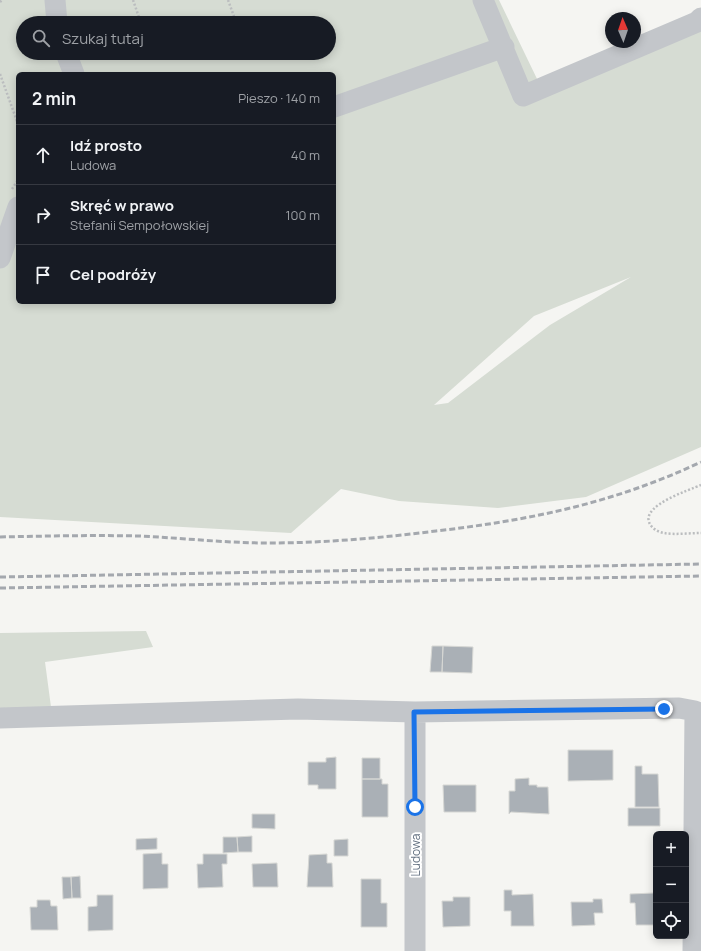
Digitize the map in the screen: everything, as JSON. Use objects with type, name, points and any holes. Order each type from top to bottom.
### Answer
[{"type":"street","points":[[55,0],[56,16]]},
{"type":"street","points":[[483,0],[523,96],[697,22],[701,18]]},
{"type":"street","points":[[336,106],[504,48]]},
{"type":"street","points":[[69,60],[73,72]]},
{"type":"street","points":[[0,258],[16,213]]},
{"type":"street","points":[[0,718],[298,709],[414,712],[679,708],[696,711],[693,951]]},
{"type":"street","name":"Ludowa","points":[[414,712],[415,951]]},
{"type":"path","points":[[133,0],[139,16]]},
{"type":"path","points":[[228,0],[234,16]]},
{"type":"path","points":[[0,74],[16,118]]},
{"type":"path","points":[[701,485],[667,499],[648,516],[649,522],[653,529],[663,533],[701,533]]},
{"type":"shaded area","points":[[0,0],[499,0],[539,83],[624,48],[641,48],[641,41],[701,16],[701,447],[586,497],[498,508],[399,501],[341,489],[291,533],[0,517]],"holes":[[[631,277],[550,325],[448,403],[434,405],[534,316]]]},
{"type":"shaded area","points":[[146,631],[153,647],[45,662],[51,707],[0,710],[0,633]]},
{"type":"building","points":[[432,646],[443,646],[442,672],[430,672]]},
{"type":"building","points":[[443,646],[473,647],[472,673],[442,672]]},
{"type":"building","points":[[568,750],[613,750],[613,780],[568,781]]},
{"type":"building","points":[[336,757],[336,789],[318,789],[318,785],[308,785],[308,762],[326,762],[326,758]]},
{"type":"building","points":[[362,758],[380,758],[380,779],[362,779]]},
{"type":"building","points":[[635,766],[642,766],[642,774],[658,774],[659,807],[635,807]]},
{"type":"building","points":[[529,778],[529,785],[548,787],[549,814],[511,812],[509,814],[509,791],[515,791],[515,779]]},
{"type":"building","points":[[362,779],[382,779],[382,784],[388,784],[388,817],[362,817]]},
{"type":"building","points":[[443,785],[476,785],[476,812],[444,812]]},
{"type":"building","points":[[628,808],[660,808],[660,826],[628,826]]},
{"type":"building","points":[[252,814],[275,814],[275,829],[252,828]]},
{"type":"building","points":[[252,836],[252,852],[238,852],[237,837]]},
{"type":"building","points":[[223,837],[237,837],[238,852],[223,853]]},
{"type":"building","points":[[157,838],[157,849],[136,850],[136,839]]},
{"type":"building","points":[[348,839],[348,856],[334,856],[334,840]]},
{"type":"building","points":[[162,853],[162,864],[168,864],[168,888],[143,889],[143,854]]},
{"type":"building","points":[[203,854],[227,854],[227,864],[222,864],[223,887],[198,888],[197,864],[203,864]]},
{"type":"building","points":[[327,854],[327,863],[332,863],[333,887],[307,887],[309,855]]},
{"type":"building","points":[[277,863],[278,887],[253,887],[252,864]]},
{"type":"building","points":[[80,876],[81,898],[72,898],[71,877]]},
{"type":"building","points":[[62,877],[71,877],[72,898],[63,899]]},
{"type":"building","points":[[361,879],[381,879],[381,903],[387,903],[387,927],[361,927]]},
{"type":"building","points":[[504,890],[512,890],[512,895],[533,894],[534,926],[511,926],[511,911],[504,911]]},
{"type":"building","points":[[653,893],[653,925],[636,925],[635,903],[630,903],[630,894]]},
{"type":"building","points":[[97,895],[113,895],[113,930],[88,931],[88,907],[97,906]]},
{"type":"building","points":[[453,897],[470,897],[470,926],[443,927],[442,901],[453,901]]},
{"type":"building","points":[[593,899],[602,899],[603,913],[594,913],[595,925],[572,926],[571,902],[593,902]]},
{"type":"building","points":[[37,900],[50,900],[51,906],[57,906],[58,930],[31,930],[30,907],[37,907]]},
{"type":"railway","points":[[0,537],[140,536],[252,543],[289,543],[394,536],[471,527],[572,508],[636,489],[701,462]]},
{"type":"railway","points":[[0,577],[701,564]]},
{"type":"railway","points":[[0,588],[701,576]]},
{"type":"route","points":[[415,807],[414,712],[664,709]]}]
